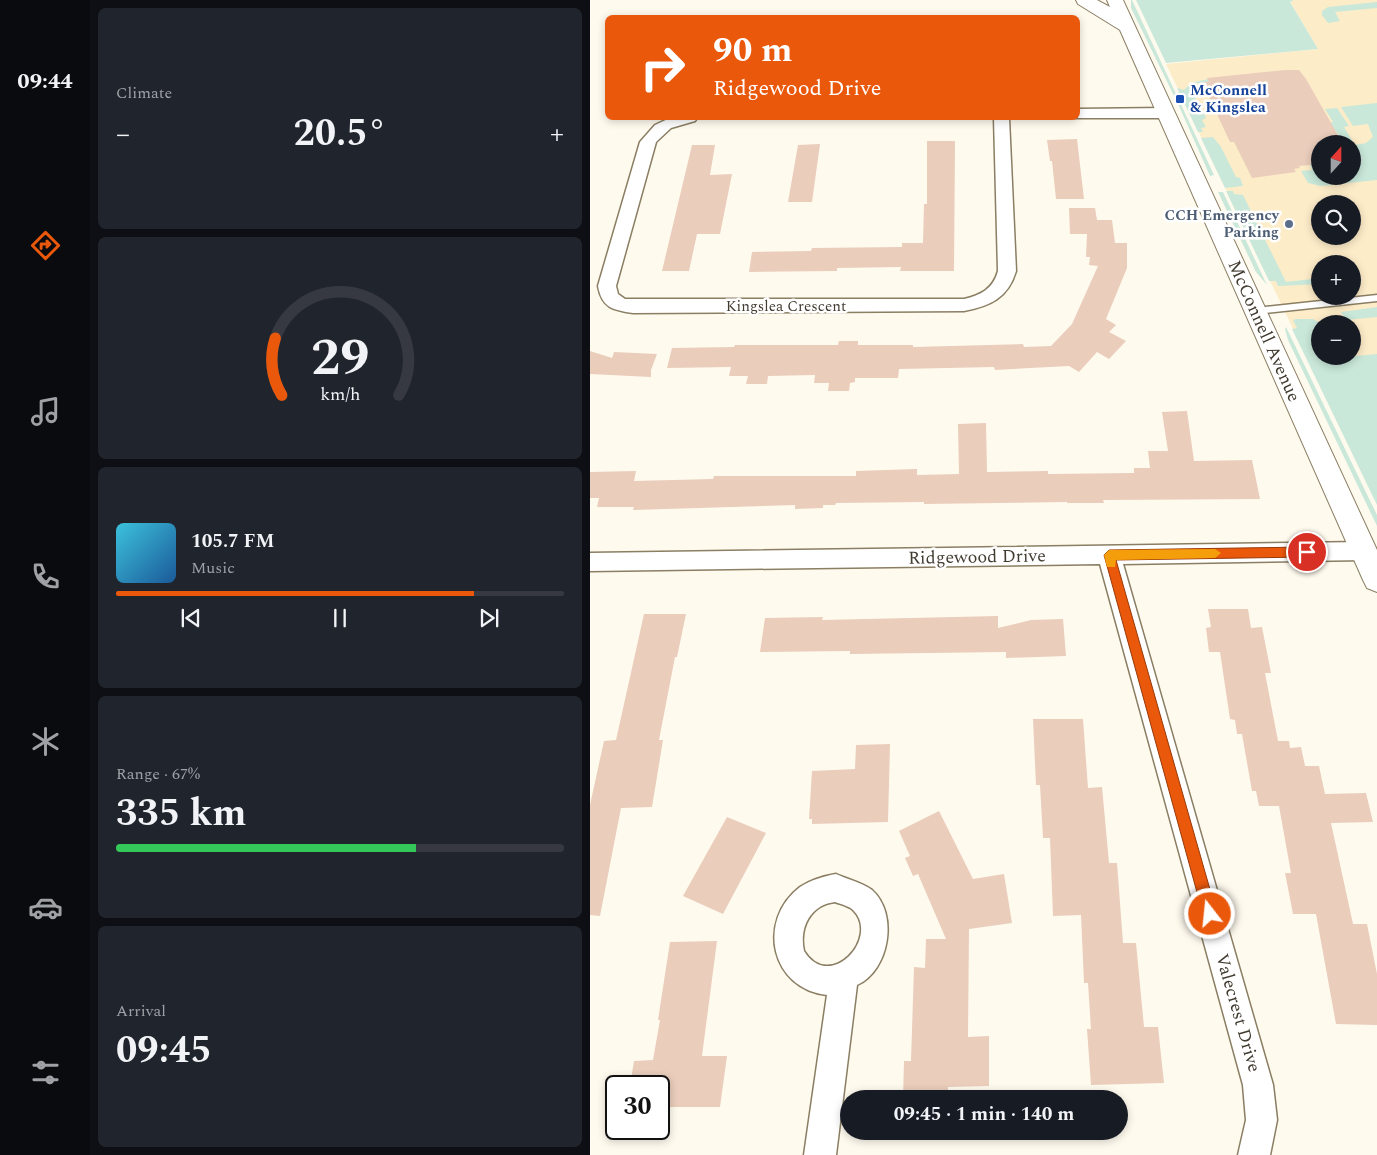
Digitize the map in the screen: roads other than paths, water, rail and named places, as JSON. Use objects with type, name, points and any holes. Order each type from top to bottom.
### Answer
[{"type":"main road","points":[[1084,0],[1098,7],[1125,26]]},
{"type":"main road","name":"McConnell Avenue","points":[[1115,0],[1125,26],[1377,580]]},
{"type":"street","points":[[1080,114],[1166,113]]},
{"type":"street","name":"Kingslea Crescent","points":[[681,120],[668,123],[653,134],[648,142],[607,286],[609,297],[620,305],[633,307],[964,305],[978,302],[997,292],[1004,283],[1007,271],[1001,120]]},
{"type":"street","name":"Ridgewood Drive","points":[[590,562],[1365,551]]},
{"type":"street","name":"Valecrest Drive","points":[[1109,555],[1258,1085],[1262,1103],[1262,1129],[1254,1155]]},
{"type":"street","points":[[820,1155],[844,978]]},
{"type":"lane","points":[[1255,312],[1377,298]]},
{"type":"place","name":"McConnell & Kingslea","points":[[1180,99]]},
{"type":"place","name":"CCH Emergency Parking","points":[[1289,224]]}]
